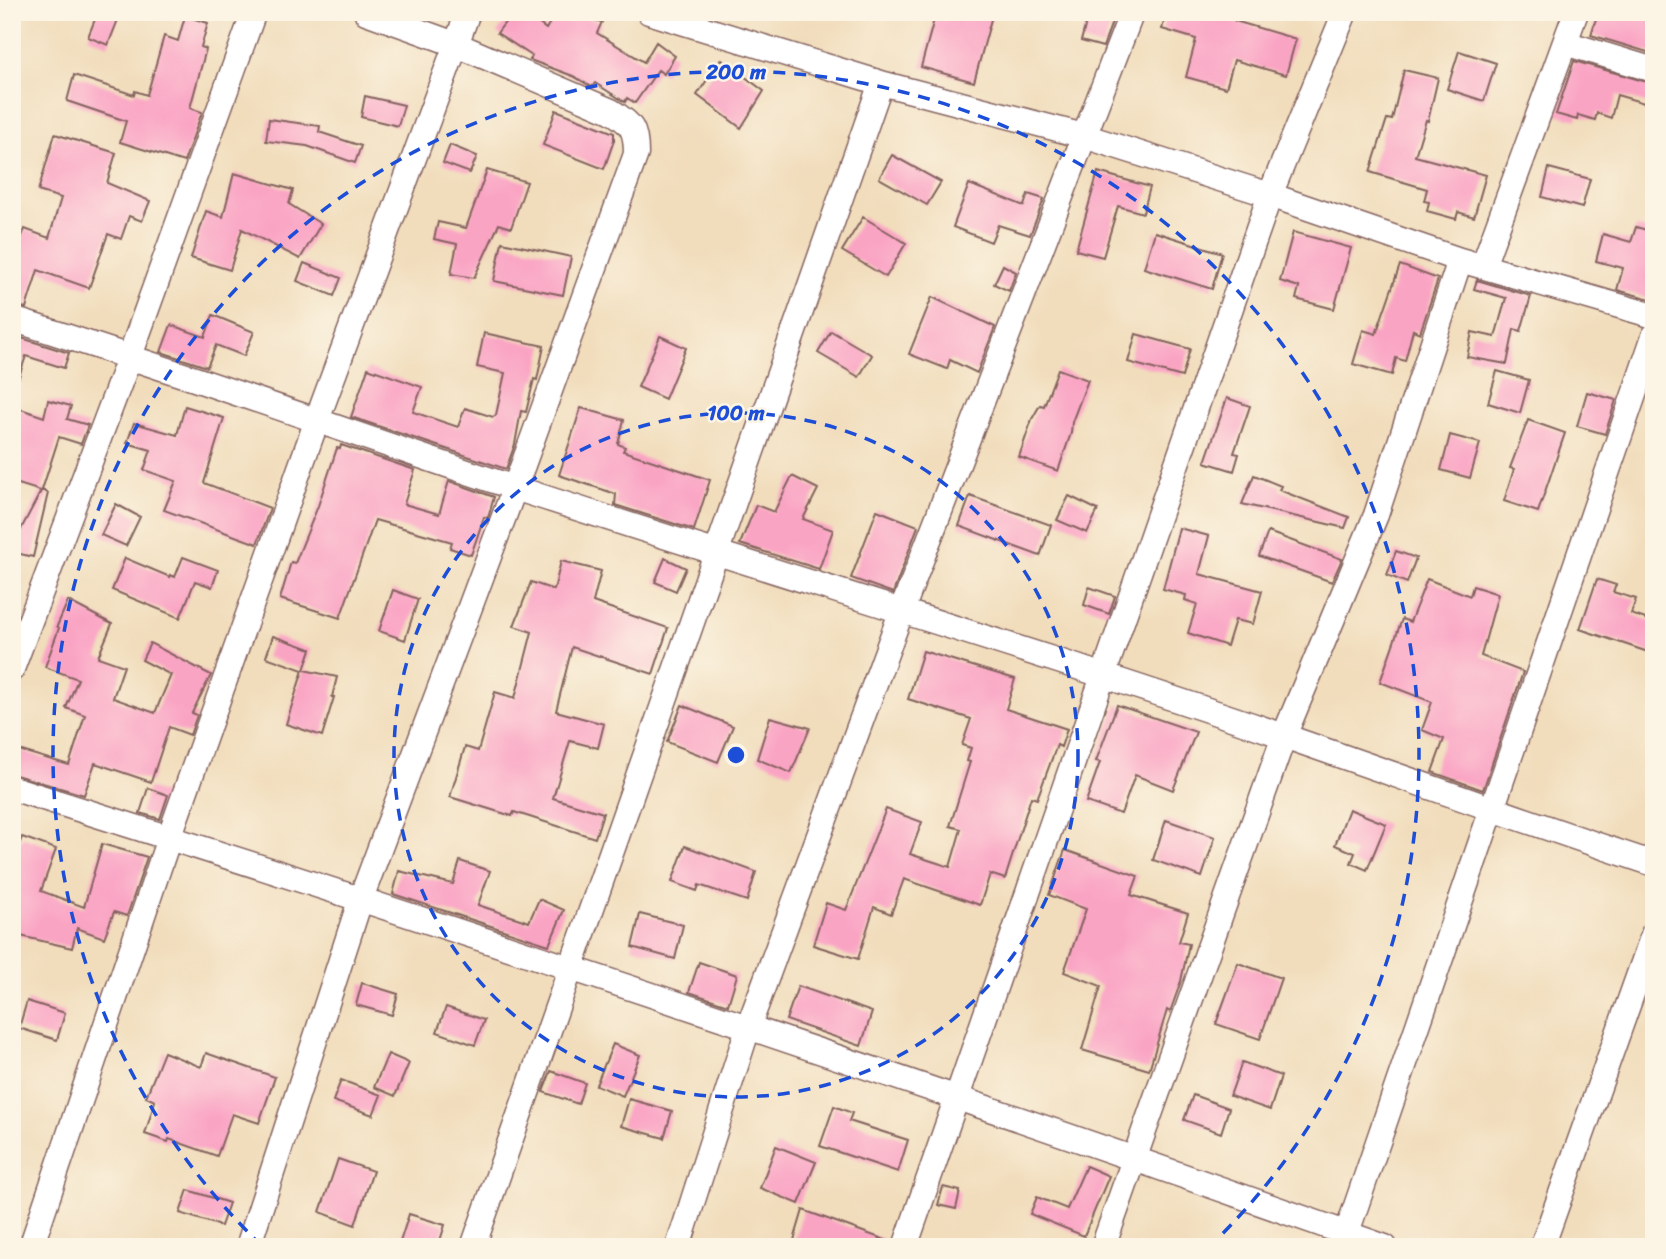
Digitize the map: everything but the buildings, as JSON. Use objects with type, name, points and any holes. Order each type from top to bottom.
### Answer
[{"type":"street","points":[[12,669],[130,356],[254,12]]},
{"type":"street","points":[[248,1247],[360,901],[636,154],[636,134],[626,121],[611,111],[456,44],[366,12]]},
{"type":"street","points":[[31,1247],[169,838],[317,419],[468,12]]},
{"type":"street","points":[[649,12],[694,19],[881,83],[1084,136],[1270,194],[1471,263],[1654,316]]},
{"type":"street","points":[[678,1247],[748,1028],[902,610],[1132,12]]},
{"type":"street","points":[[905,1247],[1270,194],[1345,12]]},
{"type":"street","points":[[1103,1247],[1284,736],[1376,515],[1471,263],[1576,12]]},
{"type":"street","points":[[1565,43],[1654,70]]},
{"type":"street","points":[[473,1247],[881,83]]},
{"type":"street","points":[[12,319],[130,356],[515,487],[902,610],[1284,736],[1491,810],[1654,864]]},
{"type":"street","points":[[1344,1240],[1654,336]]},
{"type":"street","points":[[12,788],[570,968],[957,1097],[1133,1158],[1344,1240],[1385,1247]]},
{"type":"street","points":[[1542,1247],[1654,932]]}]
